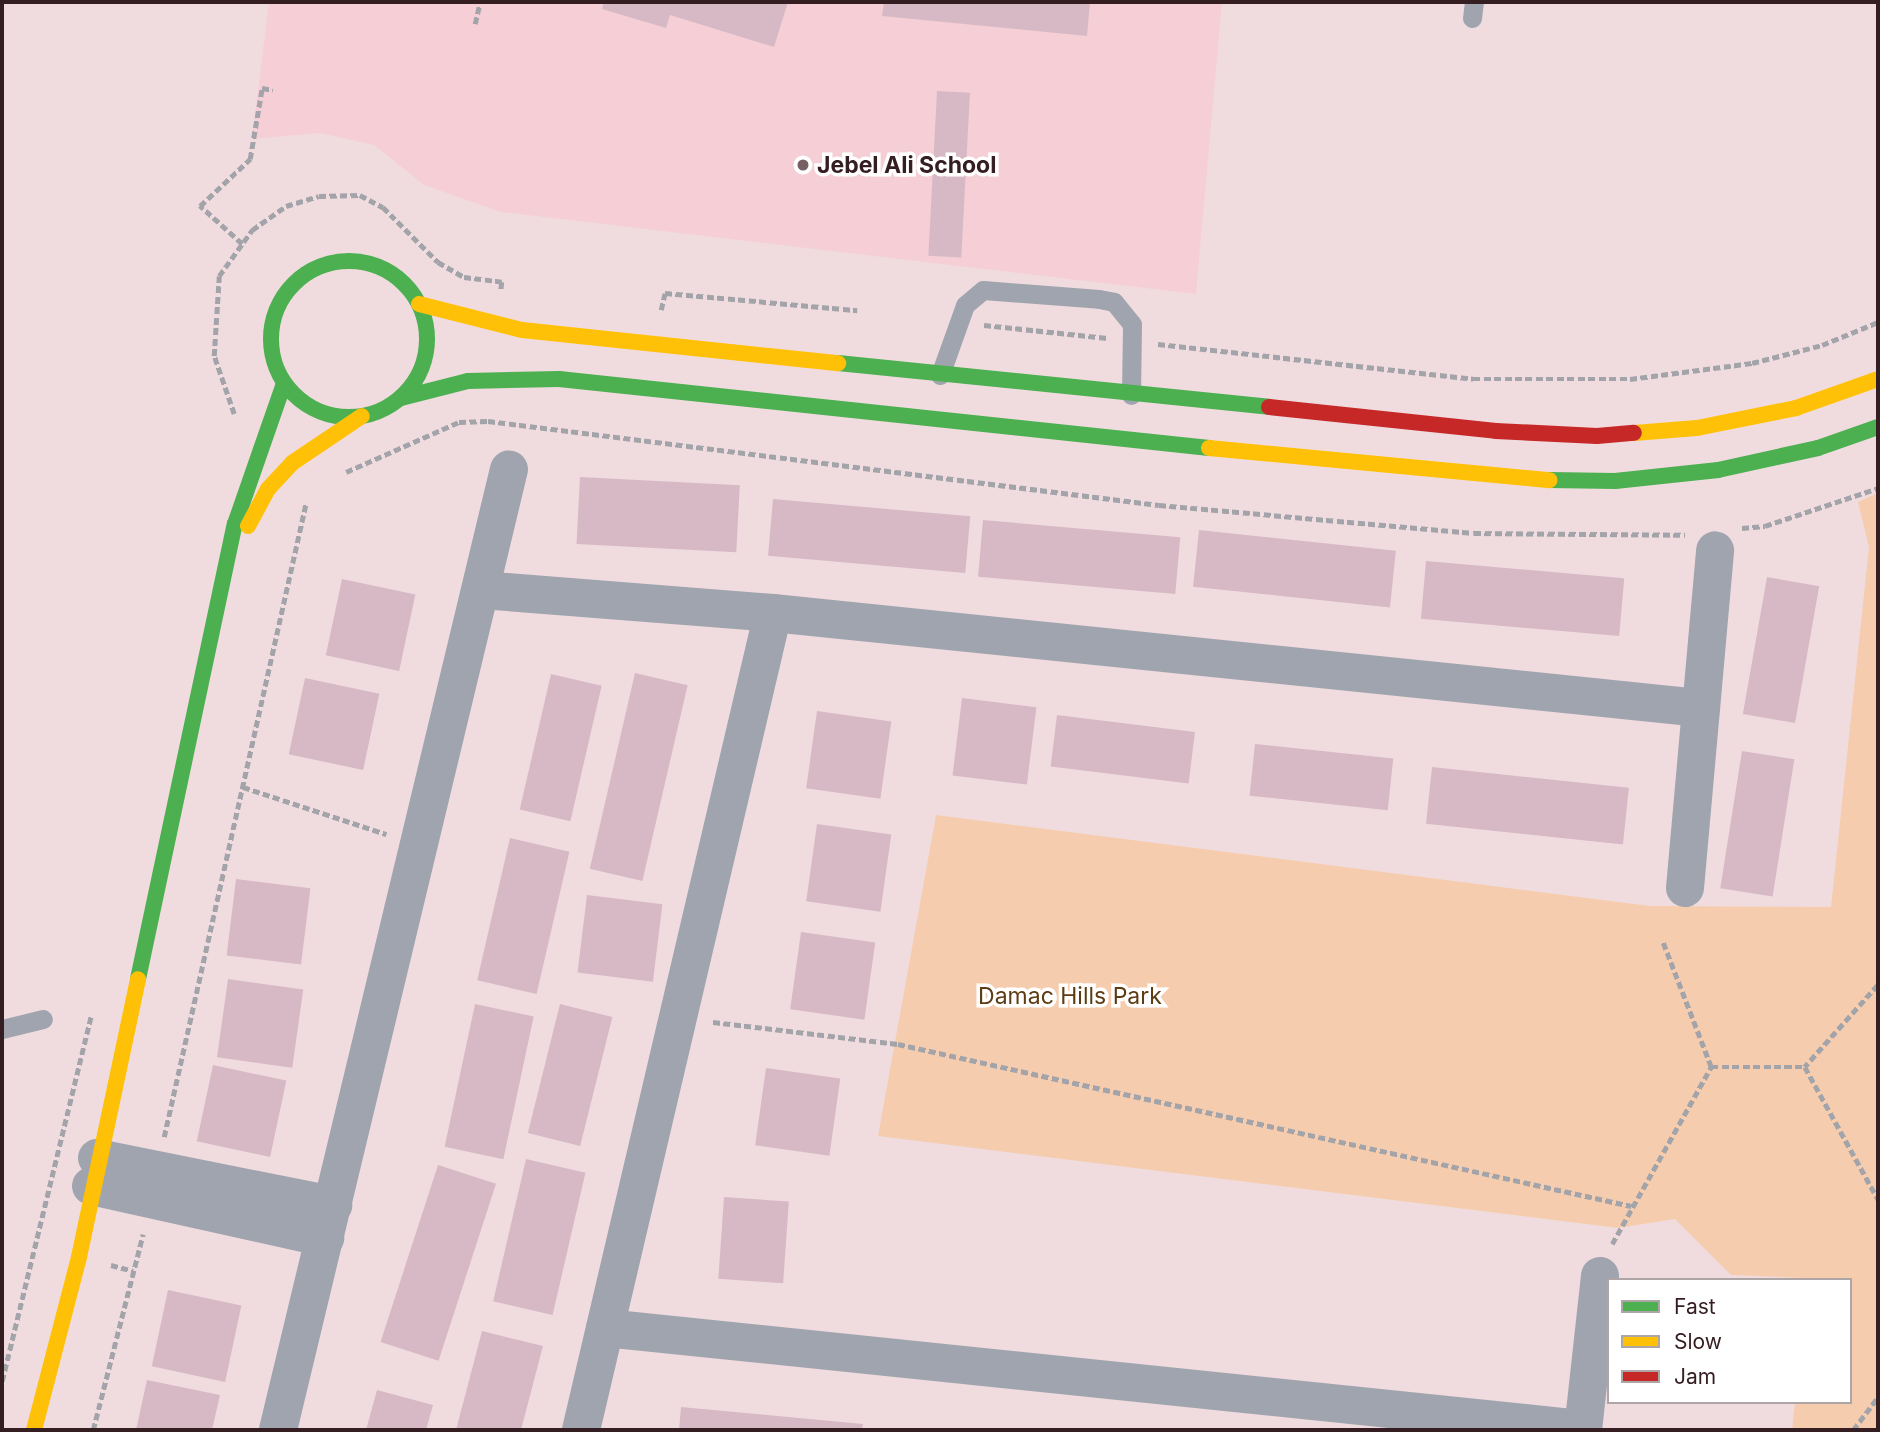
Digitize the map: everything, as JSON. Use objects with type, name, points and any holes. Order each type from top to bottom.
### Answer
[{"type":"street","points":[[362,416],[318,411],[284,383],[274,360],[271,335],[277,310],[290,289],[310,272],[333,263],[374,265],[408,287],[419,304],[427,344],[414,382],[401,398]]},
{"type":"street","points":[[419,304],[447,314],[523,330],[1496,431],[1597,436],[1698,428],[1796,408],[1878,379]]},
{"type":"street","points":[[226,573],[268,489],[292,463],[362,416],[401,398],[481,380],[559,379],[1513,480],[1615,481],[1718,470],[1818,448],[1878,428]]},
{"type":"street","points":[[34,1430],[79,1257],[94,1172],[248,476],[284,383]]},
{"type":"street","points":[[278,1430],[509,469]]},
{"type":"street","points":[[1685,888],[1701,708],[1712,538]]},
{"type":"street","points":[[481,590],[773,613],[1701,708]]},
{"type":"street","points":[[581,1430],[773,613]]},
{"type":"street","points":[[94,1172],[329,1222]]},
{"type":"street","points":[[605,1328],[1583,1430],[1600,1276]]},
{"type":"lane","points":[[940,375],[956,322],[972,295],[983,290],[1099,299],[1125,311],[1132,324],[1131,395]]},
{"type":"lane","points":[[2,1029],[43,1019]]},
{"type":"path","points":[[475,24],[480,2]]},
{"type":"path","points":[[242,244],[200,206],[250,159],[262,88],[273,90]]},
{"type":"path","points":[[235,417],[214,355],[219,276],[252,230],[286,206],[319,196],[360,195],[383,206],[438,262],[464,277],[502,282],[500,301]]},
{"type":"path","points":[[658,323],[665,293],[857,310]]},
{"type":"path","points":[[956,322],[1473,379],[1630,379],[1752,363],[1822,345],[1878,322]]},
{"type":"path","points":[[334,478],[459,422],[488,421],[1159,505],[1474,533],[1712,538],[1765,526],[1877,488],[1878,498]]},
{"type":"path","points":[[93,1430],[154,1185],[308,498]]},
{"type":"path","points":[[243,787],[390,835],[393,823]]},
{"type":"path","points":[[1662,940],[1711,1068]]},
{"type":"path","points":[[1711,1068],[1805,1067],[1878,985]]},
{"type":"path","points":[[2,1381],[94,1005]]},
{"type":"path","points":[[677,1018],[898,1044],[1632,1206]]},
{"type":"path","points":[[1805,1067],[1878,1199]]},
{"type":"path","points":[[1600,1276],[1632,1206],[1711,1068]]},
{"type":"path","points":[[1853,1430],[1878,1397]]},
{"type":"shaded area","name":"Jebel Ali School","points":[[269,2],[1222,2],[1196,294],[501,212],[424,185],[374,145],[320,133],[252,139]]},
{"type":"green space","name":"Damac Hills Park","points":[[1878,493],[1878,1430],[1792,1430],[1795,1404],[1852,1404],[1852,1278],[1731,1275],[1675,1219],[1618,1228],[878,1136],[936,815],[1650,906],[1831,907],[1869,547],[1858,502]]},
{"type":"building","points":[[604,2],[788,2],[774,47],[670,15],[666,28],[602,9]]},
{"type":"building","points":[[884,2],[1090,2],[1087,36],[882,16]]},
{"type":"building","points":[[937,91],[970,93],[961,258],[928,256]]},
{"type":"building","points":[[580,477],[740,485],[736,552],[576,544]]},
{"type":"building","points":[[773,499],[970,516],[965,573],[768,556]]},
{"type":"building","points":[[983,520],[1180,537],[1175,594],[978,577]]},
{"type":"building","points":[[1199,530],[1396,551],[1390,607],[1193,587]]},
{"type":"building","points":[[1426,561],[1624,578],[1619,636],[1421,619]]},
{"type":"building","points":[[1767,577],[1819,586],[1795,723],[1743,714]]},
{"type":"building","points":[[342,579],[415,595],[399,671],[326,655]]},
{"type":"building","points":[[635,673],[688,685],[642,881],[590,869]]},
{"type":"building","points":[[551,674],[602,686],[570,821],[520,809]]},
{"type":"building","points":[[305,678],[379,694],[363,770],[289,754]]},
{"type":"building","points":[[962,698],[1036,707],[1027,785],[952,775]]},
{"type":"building","points":[[817,711],[891,721],[880,799],[806,788]]},
{"type":"building","points":[[1057,715],[1195,732],[1189,784],[1051,767]]},
{"type":"building","points":[[1255,744],[1393,759],[1388,810],[1250,796]]},
{"type":"building","points":[[1742,751],[1794,759],[1773,897],[1720,888]]},
{"type":"building","points":[[1432,767],[1629,788],[1623,844],[1426,824]]},
{"type":"building","points":[[817,824],[891,834],[880,912],[806,901]]},
{"type":"building","points":[[510,838],[569,852],[537,994],[477,980]]},
{"type":"building","points":[[236,879],[310,888],[301,965],[227,955]]},
{"type":"building","points":[[587,895],[662,904],[653,982],[577,972]]},
{"type":"building","points":[[801,932],[875,942],[864,1020],[790,1009]]},
{"type":"building","points":[[228,979],[303,990],[292,1068],[217,1057]]},
{"type":"building","points":[[475,1004],[534,1016],[503,1159],[445,1147]]},
{"type":"building","points":[[560,1004],[612,1017],[580,1146],[528,1133]]},
{"type":"building","points":[[213,1065],[286,1081],[270,1157],[197,1141]]},
{"type":"building","points":[[766,1068],[840,1078],[829,1156],[755,1145]]},
{"type":"building","points":[[526,1159],[585,1173],[553,1315],[493,1301]]},
{"type":"building","points":[[438,1165],[496,1184],[439,1361],[381,1342]]},
{"type":"building","points":[[724,1197],[789,1202],[783,1283],[718,1279]]},
{"type":"building","points":[[168,1290],[241,1306],[225,1382],[152,1366]]},
{"type":"building","points":[[482,1331],[543,1346],[521,1430],[456,1430]]},
{"type":"building","points":[[147,1380],[220,1395],[212,1430],[136,1430]]},
{"type":"building","points":[[377,1390],[433,1405],[426,1430],[366,1430]]},
{"type":"building","points":[[681,1407],[863,1424],[862,1430],[679,1430]]},
{"type":"traffic: fast","points":[[349,261],[379,267],[404,284],[421,309],[427,339],[421,369],[404,394],[379,411],[349,417],[319,411],[294,394],[277,369],[271,339],[277,309],[294,284],[319,267],[349,261]]},
{"type":"traffic: fast","points":[[838,363],[1269,407]]},
{"type":"traffic: fast","points":[[401,398],[468,381],[559,379],[1209,448]]},
{"type":"traffic: fast","points":[[138,979],[235,524],[284,383]]},
{"type":"traffic: fast","points":[[1549,480],[1615,481],[1718,470],[1818,448],[1878,427]]},
{"type":"traffic: slow","points":[[419,304],[522,330],[838,363]]},
{"type":"traffic: slow","points":[[1634,433],[1697,428],[1796,408],[1878,379]]},
{"type":"traffic: slow","points":[[248,526],[268,489],[292,463],[362,416]]},
{"type":"traffic: slow","points":[[1209,448],[1549,480]]},
{"type":"traffic: slow","points":[[34,1430],[79,1257],[138,979]]},
{"type":"traffic: jam","points":[[1269,407],[1496,431],[1597,436],[1634,433]]},
{"type":"place","name":"Jebel Ali School","points":[[803,165]]}]
